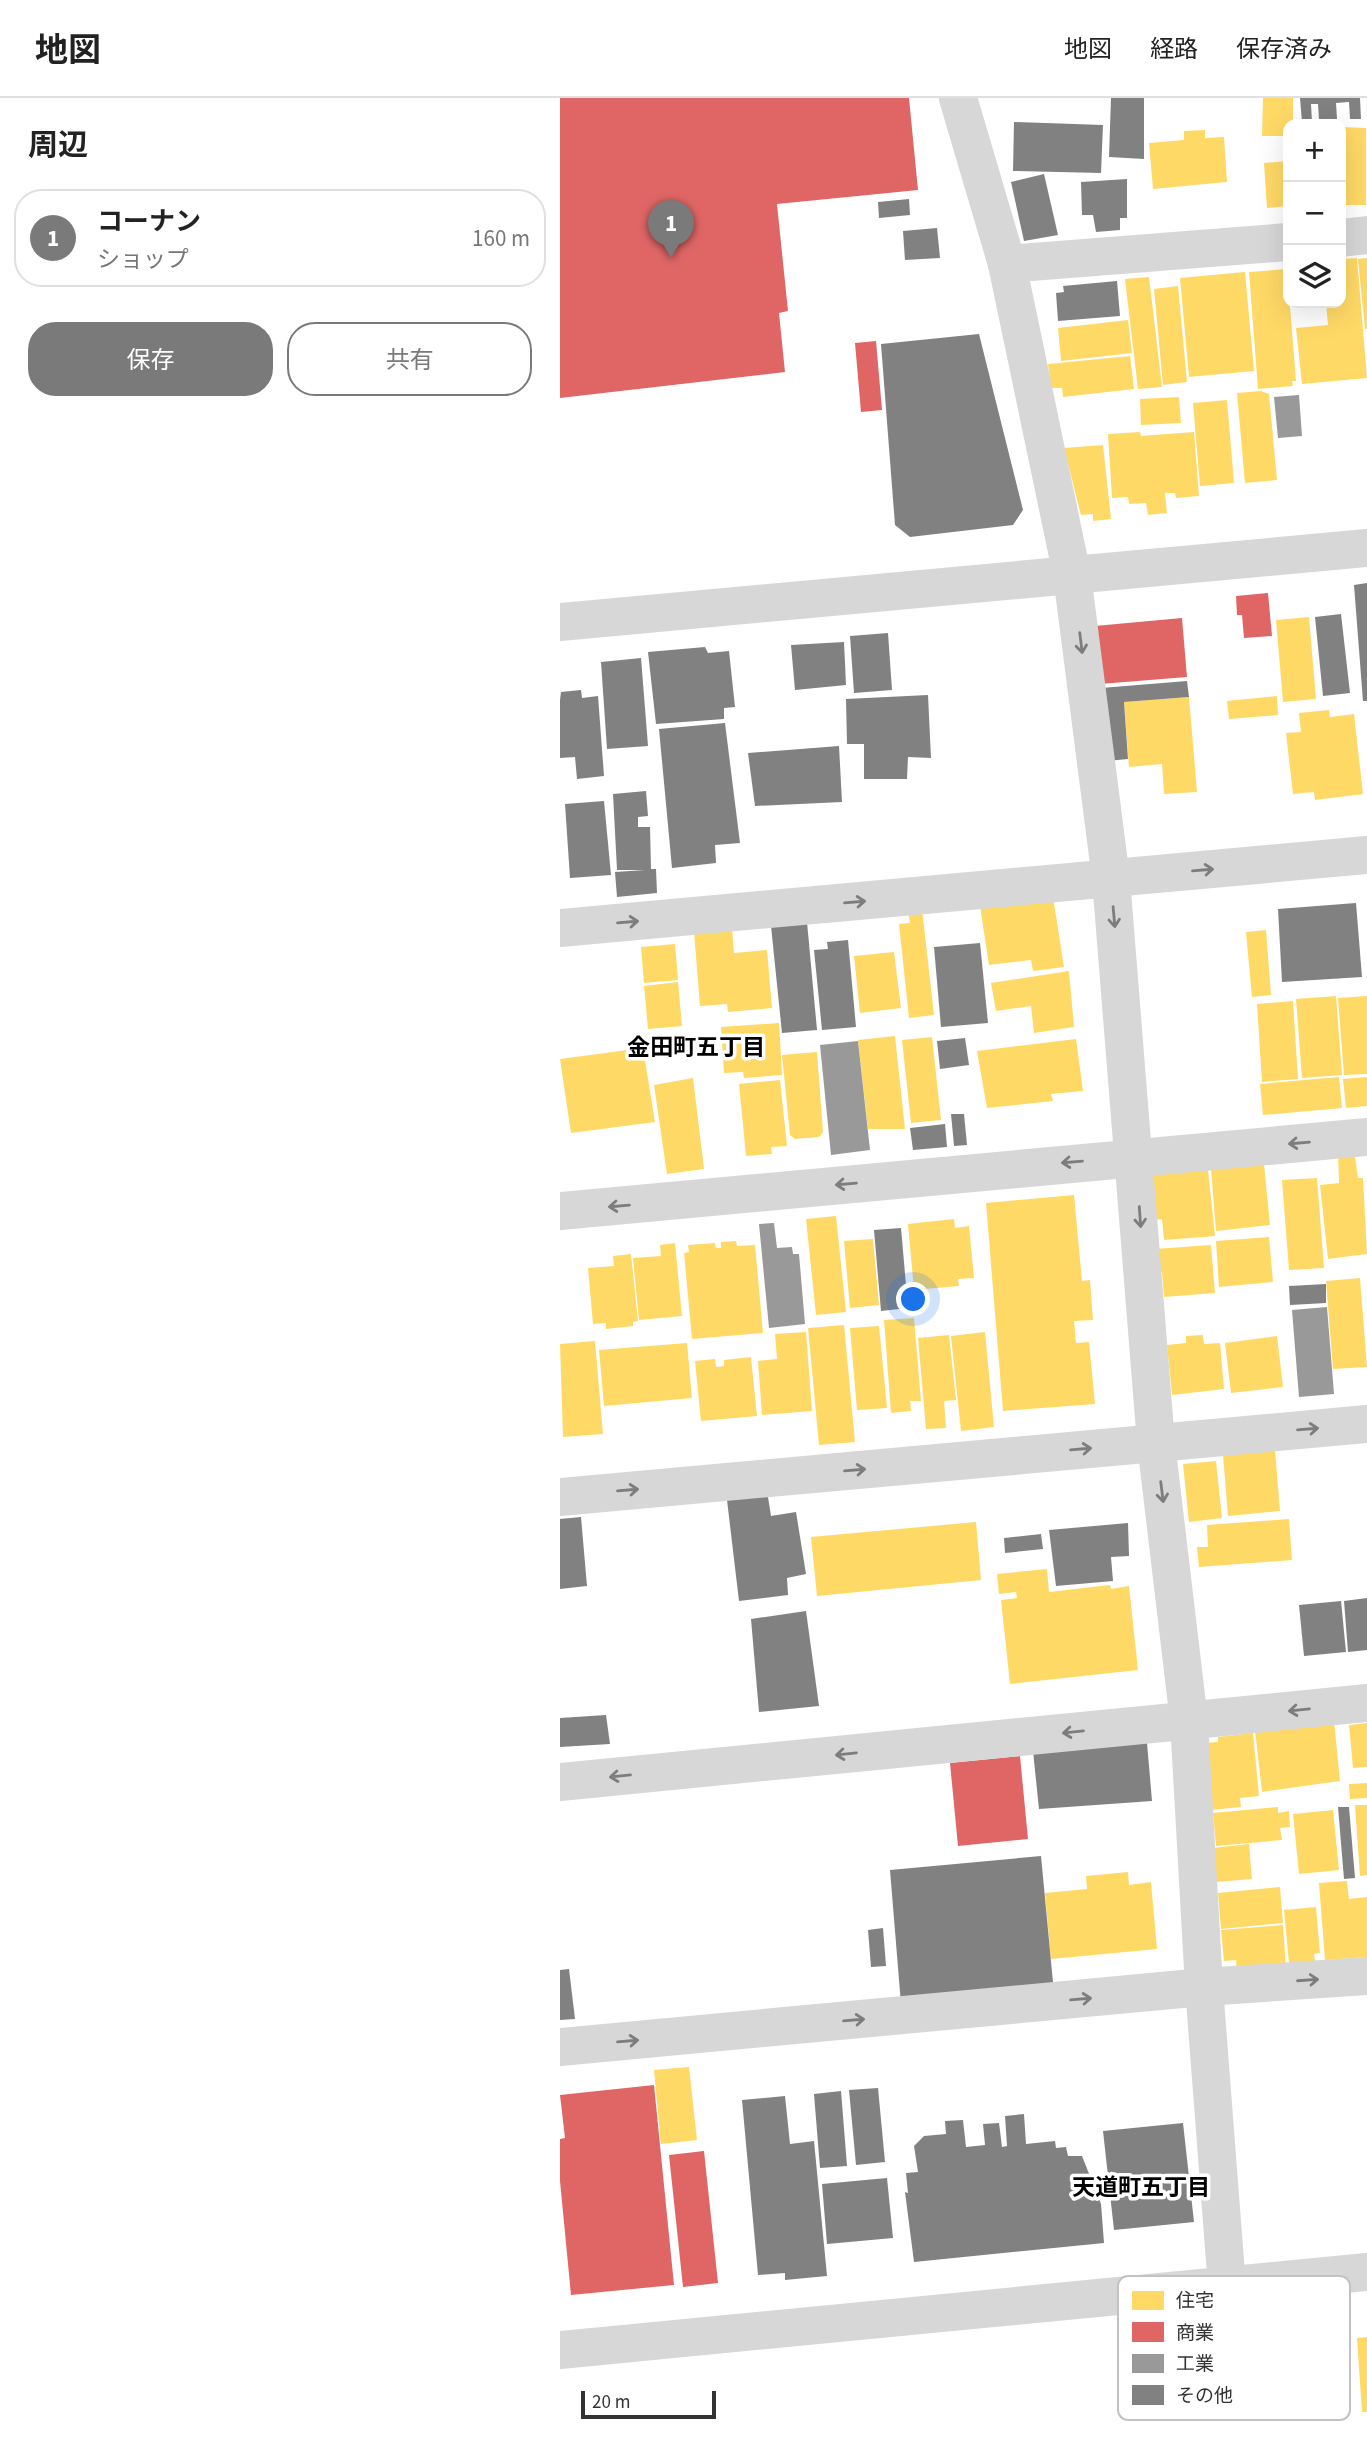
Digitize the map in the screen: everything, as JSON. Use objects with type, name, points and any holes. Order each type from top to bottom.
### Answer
[{"type":"street","points":[[958,98],[1007,264],[1072,575],[1111,879],[1156,1443],[1189,1721],[1204,1987],[1226,2276]]},
{"type":"street","points":[[1346,238],[1367,236]]},
{"type":"street","points":[[1007,264],[1283,242]]},
{"type":"street","points":[[560,622],[1367,548]]},
{"type":"street","points":[[560,928],[1367,855]]},
{"type":"street","points":[[560,1211],[1135,1156],[1367,1137]]},
{"type":"street","points":[[560,1497],[1367,1424]]},
{"type":"street","points":[[560,1782],[1367,1703]]},
{"type":"street","points":[[560,2047],[1204,1987],[1367,1976]]},
{"type":"street","points":[[1330,2276],[1367,2272]]},
{"type":"street","points":[[560,2350],[1118,2297]]},
{"type":"building: 住宅","points":[[1263,98],[1293,98],[1293,119],[1283,119],[1283,136],[1262,136]]},
{"type":"building: 住宅","points":[[1346,127],[1366,128],[1366,205],[1346,205]]},
{"type":"building: 住宅","points":[[1205,130],[1205,138],[1224,137],[1227,182],[1153,189],[1149,143],[1184,140],[1184,131]]},
{"type":"building: 住宅","points":[[1283,161],[1283,206],[1267,208],[1264,163]]},
{"type":"building: 住宅","points":[[1357,258],[1367,378],[1302,384],[1296,328],[1328,325],[1326,308],[1346,308],[1346,259]]},
{"type":"building: 住宅","points":[[1367,258],[1367,329],[1365,329],[1358,259]]},
{"type":"building: 住宅","points":[[1283,269],[1283,308],[1290,308],[1296,381],[1292,381],[1293,386],[1258,389],[1249,272]]},
{"type":"building: 住宅","points":[[1245,272],[1254,371],[1189,377],[1180,278]]},
{"type":"building: 住宅","points":[[1149,277],[1162,387],[1138,389],[1125,279]]},
{"type":"building: 住宅","points":[[1178,286],[1187,382],[1163,385],[1154,289]]},
{"type":"building: 住宅","points":[[1128,320],[1132,353],[1061,361],[1058,328]]},
{"type":"building: 住宅","points":[[1130,356],[1134,389],[1063,397],[1062,388],[1051,388],[1048,364]]},
{"type":"building: 住宅","points":[[1261,391],[1269,394],[1277,480],[1245,483],[1237,393]]},
{"type":"building: 住宅","points":[[1179,397],[1181,423],[1141,425],[1140,399]]},
{"type":"building: 住宅","points":[[1227,400],[1234,483],[1200,486],[1193,403]]},
{"type":"building: 住宅","points":[[1140,432],[1141,436],[1194,432],[1199,496],[1176,498],[1175,493],[1165,493],[1167,513],[1148,515],[1146,503],[1129,504],[1128,497],[1112,498],[1108,434]]},
{"type":"building: 住宅","points":[[1103,445],[1111,519],[1093,521],[1093,514],[1081,515],[1064,448]]},
{"type":"building: 住宅","points":[[1309,617],[1316,699],[1283,702],[1276,620]]},
{"type":"building: 住宅","points":[[1277,696],[1278,715],[1229,719],[1227,701]]},
{"type":"building: 住宅","points":[[1189,697],[1197,792],[1164,794],[1162,764],[1129,767],[1124,702]]},
{"type":"building: 住宅","points":[[1329,710],[1330,717],[1354,714],[1363,794],[1315,800],[1314,792],[1293,794],[1286,733],[1301,732],[1299,713]]},
{"type":"building: 住宅","points":[[1053,897],[1064,967],[1033,971],[1031,960],[989,965],[980,906]]},
{"type":"building: 住宅","points":[[922,909],[934,1015],[909,1018],[899,924],[910,923],[908,911]]},
{"type":"building: 住宅","points":[[732,929],[734,953],[767,950],[772,1008],[728,1012],[727,1004],[700,1006],[694,932]]},
{"type":"building: 住宅","points":[[1266,930],[1271,995],[1252,997],[1246,932]]},
{"type":"building: 住宅","points":[[675,944],[678,980],[644,983],[641,947]]},
{"type":"building: 住宅","points":[[894,952],[901,1008],[860,1013],[854,956]]},
{"type":"building: 住宅","points":[[1069,971],[1074,1027],[1034,1033],[1031,1006],[996,1011],[991,983]]},
{"type":"building: 住宅","points":[[678,982],[682,1026],[648,1029],[644,986]]},
{"type":"building: 住宅","points":[[1336,996],[1342,1075],[1302,1078],[1296,999]]},
{"type":"building: 住宅","points":[[1367,996],[1367,1074],[1344,1075],[1338,998]]},
{"type":"building: 住宅","points":[[1293,1001],[1298,1079],[1262,1082],[1257,1004]]},
{"type":"building: 住宅","points":[[779,1023],[782,1075],[744,1078],[743,1072],[724,1073],[721,1027]]},
{"type":"building: 住宅","points":[[895,1036],[905,1129],[868,1129],[858,1040]]},
{"type":"building: 住宅","points":[[932,1037],[941,1120],[911,1123],[902,1040]]},
{"type":"building: 住宅","points":[[1076,1039],[1083,1091],[1051,1094],[1053,1101],[987,1108],[977,1051]]},
{"type":"building: 住宅","points":[[643,1048],[655,1122],[571,1133],[560,1059]]},
{"type":"building: 住宅","points":[[817,1052],[823,1132],[819,1137],[795,1139],[790,1135],[782,1055]]},
{"type":"building: 住宅","points":[[1339,1077],[1342,1108],[1263,1115],[1260,1084]]},
{"type":"building: 住宅","points":[[1367,1077],[1367,1106],[1346,1108],[1343,1079]]},
{"type":"building: 住宅","points":[[693,1078],[704,1169],[667,1174],[654,1085]]},
{"type":"building: 住宅","points":[[780,1080],[787,1146],[771,1147],[772,1154],[746,1156],[739,1084]]},
{"type":"building: 住宅","points":[[1354,1150],[1358,1178],[1363,1178],[1367,1254],[1328,1259],[1320,1185],[1339,1183],[1338,1152]]},
{"type":"building: 住宅","points":[[1264,1164],[1270,1225],[1216,1231],[1211,1169]]},
{"type":"building: 住宅","points":[[1208,1170],[1215,1236],[1164,1240],[1162,1219],[1154,1220],[1150,1175]]},
{"type":"building: 住宅","points":[[1317,1178],[1324,1268],[1289,1270],[1282,1180]]},
{"type":"building: 住宅","points":[[1074,1195],[1082,1281],[1090,1280],[1093,1320],[1074,1321],[1076,1343],[1089,1342],[1095,1404],[1003,1411],[986,1203]]},
{"type":"building: 住宅","points":[[836,1216],[846,1312],[816,1315],[806,1219]]},
{"type":"building: 住宅","points":[[954,1219],[955,1228],[969,1226],[974,1278],[958,1279],[959,1286],[914,1290],[908,1224]]},
{"type":"building: 住宅","points":[[1269,1237],[1273,1282],[1219,1287],[1216,1241]]},
{"type":"building: 住宅","points":[[873,1239],[879,1305],[850,1308],[844,1241]]},
{"type":"building: 住宅","points":[[736,1241],[737,1246],[755,1245],[763,1333],[692,1339],[684,1253],[689,1252],[688,1245],[715,1243],[716,1248],[721,1248],[721,1242]]},
{"type":"building: 住宅","points":[[675,1243],[682,1316],[639,1320],[633,1258],[661,1256],[660,1245]]},
{"type":"building: 住宅","points":[[1211,1245],[1215,1293],[1164,1297],[1162,1272],[1158,1273],[1155,1249]]},
{"type":"building: 住宅","points":[[631,1254],[638,1321],[633,1322],[633,1326],[606,1329],[606,1323],[593,1324],[588,1268],[614,1266],[613,1256]]},
{"type":"building: 住宅","points":[[1360,1278],[1367,1367],[1333,1369],[1326,1281]]},
{"type":"building: 住宅","points":[[914,1318],[921,1401],[910,1401],[911,1411],[891,1413],[884,1320]]},
{"type":"building: 住宅","points":[[844,1325],[855,1442],[819,1445],[808,1328]]},
{"type":"building: 住宅","points":[[879,1326],[887,1408],[857,1410],[850,1328]]},
{"type":"building: 住宅","points":[[806,1332],[812,1411],[762,1415],[758,1361],[777,1359],[775,1334]]},
{"type":"building: 住宅","points":[[985,1332],[994,1427],[961,1431],[951,1336]]},
{"type":"building: 住宅","points":[[949,1335],[956,1400],[944,1401],[946,1428],[926,1429],[918,1338]]},
{"type":"building: 住宅","points":[[1203,1335],[1204,1344],[1220,1343],[1224,1389],[1172,1395],[1167,1345],[1186,1343],[1186,1336]]},
{"type":"building: 住宅","points":[[1277,1336],[1283,1387],[1231,1393],[1225,1343]]},
{"type":"building: 住宅","points":[[595,1341],[603,1434],[563,1437],[560,1344]]},
{"type":"building: 住宅","points":[[687,1343],[692,1398],[604,1406],[599,1350]]},
{"type":"building: 住宅","points":[[751,1357],[757,1416],[701,1421],[695,1361],[715,1359],[716,1367],[724,1366],[724,1360]]},
{"type":"building: 住宅","points":[[1275,1450],[1280,1511],[1228,1516],[1223,1455]]},
{"type":"building: 住宅","points":[[1216,1461],[1222,1518],[1189,1522],[1183,1464]]},
{"type":"building: 住宅","points":[[1289,1519],[1292,1560],[1199,1567],[1197,1547],[1208,1547],[1207,1525]]},
{"type":"building: 住宅","points":[[976,1522],[981,1580],[817,1596],[811,1537]]},
{"type":"building: 住宅","points":[[1047,1569],[1049,1592],[1110,1585],[1111,1589],[1129,1586],[1138,1670],[1010,1684],[1001,1600],[1017,1598],[1016,1592],[999,1594],[997,1574]]},
{"type":"building: 住宅","points":[[1334,1721],[1340,1781],[1262,1792],[1255,1730]]},
{"type":"building: 住宅","points":[[1367,1723],[1367,1767],[1353,1768],[1349,1725]]},
{"type":"building: 住宅","points":[[1253,1733],[1259,1796],[1240,1798],[1241,1807],[1210,1810],[1203,1743],[1218,1742],[1218,1737]]},
{"type":"building: 住宅","points":[[1367,1783],[1367,1798],[1350,1799],[1349,1784]]},
{"type":"building: 住宅","points":[[1355,1805],[1367,1805],[1367,1875],[1360,1876]]},
{"type":"building: 住宅","points":[[1278,1807],[1278,1813],[1289,1811],[1290,1827],[1280,1828],[1282,1840],[1216,1846],[1213,1813]]},
{"type":"building: 住宅","points":[[1333,1810],[1339,1870],[1299,1874],[1293,1814]]},
{"type":"building: 住宅","points":[[1249,1844],[1252,1879],[1216,1882],[1213,1848]]},
{"type":"building: 住宅","points":[[1128,1872],[1129,1885],[1151,1882],[1157,1949],[1051,1959],[1045,1893],[1087,1889],[1086,1876]]},
{"type":"building: 住宅","points":[[1347,1881],[1349,1899],[1367,1897],[1367,1957],[1325,1960],[1319,1883]]},
{"type":"building: 住宅","points":[[1280,1887],[1283,1923],[1221,1929],[1218,1893]]},
{"type":"building: 住宅","points":[[1316,1907],[1320,1953],[1314,1954],[1315,1961],[1289,1963],[1284,1910]]},
{"type":"building: 住宅","points":[[1283,1925],[1286,1969],[1237,1974],[1236,1960],[1224,1961],[1221,1930]]},
{"type":"building: 住宅","points":[[689,2067],[697,2140],[661,2144],[654,2070]]},
{"type":"building: 住宅","points":[[1367,2337],[1367,2412],[1362,2412],[1357,2338]]},
{"type":"building: 商業","points":[[560,98],[909,98],[918,190],[777,204],[788,311],[779,313],[785,372],[560,398]]},
{"type":"building: 商業","points":[[876,341],[882,410],[861,412],[855,343]]},
{"type":"building: 商業","points":[[1268,593],[1272,636],[1244,638],[1242,615],[1237,615],[1236,596]]},
{"type":"building: 商業","points":[[1182,618],[1187,677],[1100,684],[1095,626]]},
{"type":"building: 商業","points":[[1020,1756],[1028,1839],[958,1846],[950,1763]]},
{"type":"building: 商業","points":[[654,2085],[674,2285],[571,2295],[560,2181],[560,2139],[565,2138],[560,2095]]},
{"type":"building: 商業","points":[[704,2151],[718,2283],[683,2287],[669,2155]]},
{"type":"building: 工業","points":[[1299,395],[1302,436],[1278,438],[1274,397]]},
{"type":"building: 工業","points":[[858,1041],[870,1150],[831,1155],[820,1045]]},
{"type":"building: 工業","points":[[774,1223],[777,1248],[792,1247],[793,1254],[799,1254],[805,1324],[769,1328],[759,1224]]},
{"type":"building: 工業","points":[[1327,1307],[1334,1394],[1299,1397],[1292,1310]]},
{"type":"building: その他","points":[[1111,98],[1144,98],[1144,159],[1109,157]]},
{"type":"building: その他","points":[[1300,98],[1360,98],[1361,119],[1350,119],[1349,102],[1336,103],[1337,119],[1319,119],[1318,104],[1311,104],[1312,119],[1302,119]]},
{"type":"building: その他","points":[[1014,122],[1103,125],[1101,173],[1013,171]]},
{"type":"building: その他","points":[[1044,174],[1058,235],[1024,241],[1011,182]]},
{"type":"building: その他","points":[[1127,179],[1127,218],[1120,218],[1120,230],[1096,232],[1093,215],[1082,215],[1081,182]]},
{"type":"building: その他","points":[[909,199],[910,215],[879,218],[878,202]]},
{"type":"building: その他","points":[[937,228],[940,258],[905,260],[903,231]]},
{"type":"building: その他","points":[[1117,281],[1120,316],[1058,321],[1056,293],[1064,292],[1063,286]]},
{"type":"building: その他","points":[[979,334],[1023,510],[1013,525],[910,537],[895,525],[881,344]]},
{"type":"building: その他","points":[[1367,583],[1367,701],[1363,701],[1354,585]]},
{"type":"building: その他","points":[[1341,614],[1350,693],[1323,696],[1315,617]]},
{"type":"building: その他","points":[[888,633],[892,690],[854,693],[850,636]]},
{"type":"building: その他","points":[[844,642],[846,685],[795,690],[791,645]]},
{"type":"building: その他","points":[[705,647],[708,653],[729,651],[735,707],[724,708],[724,719],[656,724],[648,652]]},
{"type":"building: その他","points":[[641,658],[648,746],[607,749],[601,662]]},
{"type":"building: その他","points":[[1187,681],[1189,697],[1124,702],[1128,759],[1107,761],[1101,688]]},
{"type":"building: その他","points":[[581,690],[582,698],[598,696],[604,776],[577,779],[575,757],[560,758],[560,700],[561,692]]},
{"type":"building: その他","points":[[928,695],[931,758],[908,757],[907,779],[864,779],[864,744],[847,744],[846,699]]},
{"type":"building: その他","points":[[725,723],[740,843],[715,845],[716,863],[672,868],[659,729]]},
{"type":"building: その他","points":[[839,746],[842,802],[755,806],[748,753]]},
{"type":"building: その他","points":[[646,791],[648,816],[638,817],[638,827],[650,827],[651,869],[656,869],[657,893],[617,897],[615,872],[645,870],[617,870],[613,794]]},
{"type":"building: その他","points":[[604,801],[611,875],[570,878],[565,804]]},
{"type":"building: その他","points":[[1356,903],[1362,977],[1282,982],[1278,909]]},
{"type":"building: その他","points":[[807,922],[817,1030],[782,1033],[771,926]]},
{"type":"building: その他","points":[[848,940],[856,1027],[822,1030],[814,950],[828,949],[827,942]]},
{"type":"building: その他","points":[[980,943],[988,1023],[941,1027],[934,947]]},
{"type":"building: その他","points":[[965,1038],[969,1065],[940,1069],[937,1041]]},
{"type":"building: その他","points":[[951,1114],[964,1114],[967,1145],[954,1146]]},
{"type":"building: その他","points":[[945,1124],[947,1147],[913,1150],[910,1128]]},
{"type":"building: その他","points":[[901,1228],[908,1308],[881,1311],[874,1230]]},
{"type":"building: その他","points":[[1326,1284],[1326,1303],[1290,1305],[1289,1286]]},
{"type":"building: その他","points":[[767,1491],[771,1516],[796,1512],[806,1574],[787,1578],[788,1595],[739,1601],[727,1500]]},
{"type":"building: その他","points":[[581,1517],[587,1586],[560,1589],[560,1519]]},
{"type":"building: その他","points":[[1128,1523],[1129,1556],[1111,1557],[1113,1581],[1056,1586],[1049,1530]]},
{"type":"building: その他","points":[[1041,1534],[1043,1549],[1005,1553],[1004,1538]]},
{"type":"building: その他","points":[[1367,1598],[1367,1650],[1348,1652],[1344,1601]]},
{"type":"building: その他","points":[[1341,1601],[1346,1652],[1304,1656],[1299,1605]]},
{"type":"building: その他","points":[[806,1611],[819,1706],[759,1712],[751,1619]]},
{"type":"building: その他","points":[[606,1715],[610,1744],[560,1747],[560,1718]]},
{"type":"building: その他","points":[[1147,1743],[1152,1801],[1039,1809],[1033,1751]]},
{"type":"building: その他","points":[[1338,1807],[1349,1807],[1355,1878],[1344,1879]]},
{"type":"building: その他","points":[[1041,1856],[1054,1993],[901,2004],[890,1870]]},
{"type":"building: その他","points":[[883,1928],[886,1966],[871,1967],[868,1930]]},
{"type":"building: その他","points":[[569,1969],[575,2019],[560,2020],[560,1970]]},
{"type":"building: その他","points":[[878,2088],[885,2162],[856,2165],[849,2090]]},
{"type":"building: その他","points":[[841,2091],[847,2166],[820,2168],[814,2094]]},
{"type":"building: その他","points":[[785,2096],[790,2144],[814,2141],[827,2276],[785,2280],[785,2273],[758,2275],[742,2100]]},
{"type":"building: その他","points":[[1024,2114],[1026,2144],[1055,2141],[1056,2148],[1066,2147],[1068,2156],[1082,2156],[1101,2204],[1104,2243],[914,2262],[905,2192],[908,2193],[906,2173],[918,2172],[914,2146],[924,2136],[946,2134],[945,2121],[963,2120],[966,2147],[985,2145],[983,2124],[999,2123],[1002,2147],[1007,2146],[1005,2116]]},
{"type":"building: その他","points":[[1183,2123],[1194,2222],[1114,2230],[1103,2131]]},
{"type":"building: その他","points":[[887,2178],[893,2238],[827,2244],[822,2184]]},
{"type":"place","name":"コーナン","points":[[671,258]]},
{"type":"district","name":"金田町五丁目","points":[[696,1047]]},
{"type":"district","name":"天道町五丁目","points":[[1141,2187]]}]
